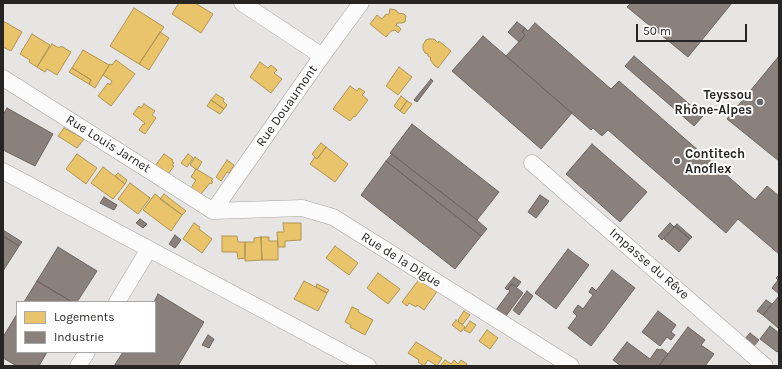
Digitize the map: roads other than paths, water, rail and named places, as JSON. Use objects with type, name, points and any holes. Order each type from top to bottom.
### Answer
[{"type":"street","points":[[242,3],[322,56]]},
{"type":"street","name":"Rue Douaumont","points":[[213,211],[361,3]]},
{"type":"street","name":"Rue Louis Jarnet","points":[[3,78],[213,211]]},
{"type":"street","name":"Impasse du Rêve","points":[[532,163],[765,366]]},
{"type":"street","points":[[3,171],[368,366]]},
{"type":"street","name":"Rue de la Digue","points":[[213,211],[302,208],[333,218],[571,366]]},
{"type":"street","points":[[118,301],[149,249]]},
{"type":"street","points":[[78,366],[85,353]]},
{"type":"place","name":"Teyssou Rhône-Alpes","points":[[760,102]]},
{"type":"place","name":"Contitech Anoflex","points":[[677,161]]}]
